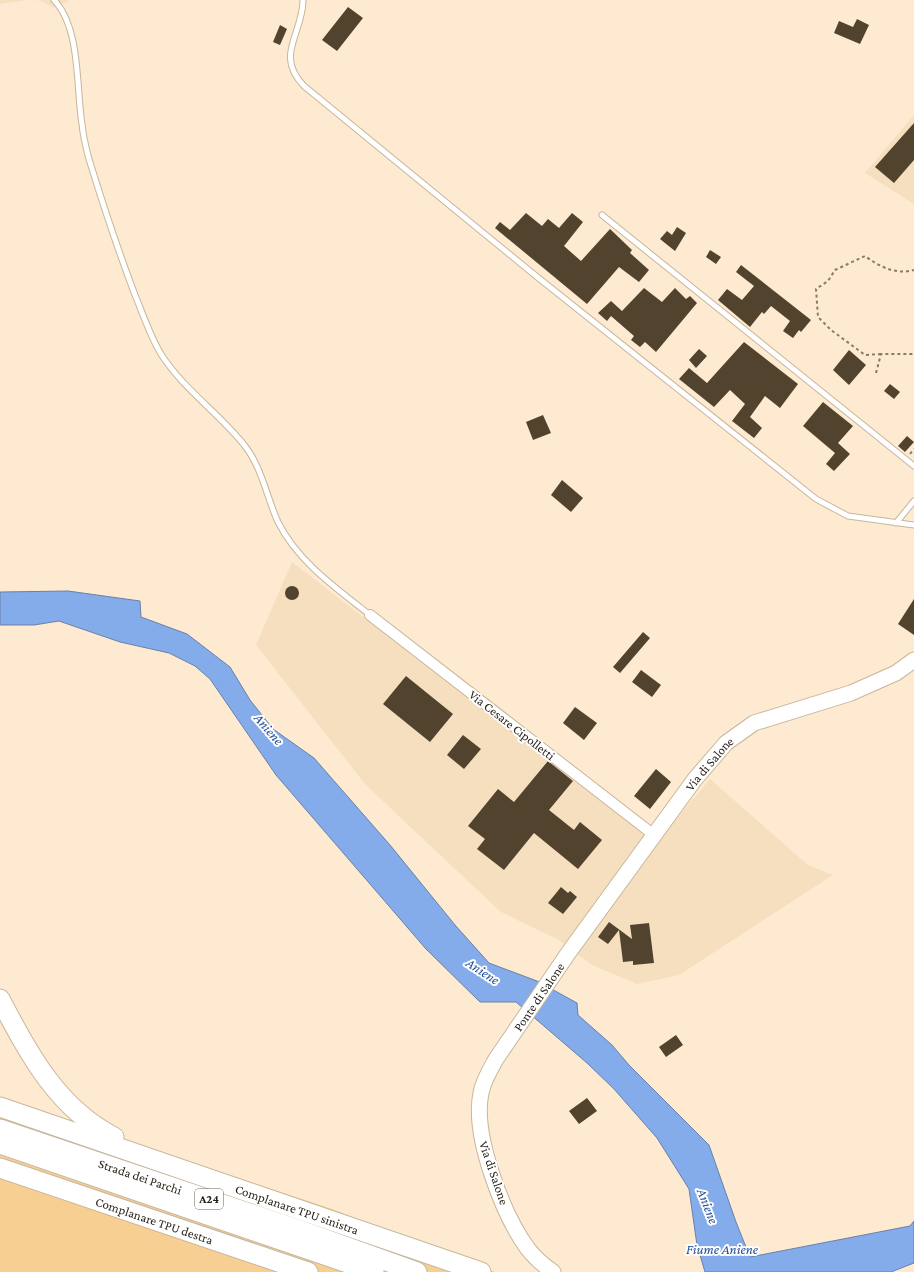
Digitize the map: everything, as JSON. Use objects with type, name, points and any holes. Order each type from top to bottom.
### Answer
[{"type":"highway","points":[[0,999],[37,1067],[70,1106],[106,1132],[196,1173]]},
{"type":"highway","name":"Complanare TPU sinistra","points":[[0,1107],[481,1272]]},
{"type":"highway","name":"Strada dei Parchi","points":[[0,1129],[300,1230],[417,1272]]},
{"type":"highway","name":"Strada dei Parchi","points":[[0,1144],[374,1272]]},
{"type":"highway","name":"Complanare TPU destra","points":[[0,1168],[308,1272]]},
{"type":"highway","points":[[0,1177],[94,1200]]},
{"type":"street","name":"Via Cesare Cipolletti","points":[[370,615],[654,835]]},
{"type":"street","name":"Via di Salone","points":[[569,952],[654,835],[710,761],[726,743],[744,729],[766,718],[858,690],[896,673],[914,660]]},
{"type":"street","name":"Ponte di Salone","points":[[507,1041],[569,952]]},
{"type":"street","name":"Via di Salone","points":[[507,1041],[486,1076],[481,1093],[481,1136],[490,1168],[513,1223],[529,1251],[553,1272]]},
{"type":"lane","points":[[54,0],[72,34],[81,124],[89,156],[120,254],[145,320],[161,354],[183,381],[246,447],[255,462],[278,522],[291,543],[312,567],[370,615]]},
{"type":"lane","points":[[303,0],[289,58],[294,73],[304,86],[536,276],[812,497],[848,516],[914,525]]},
{"type":"lane","points":[[602,215],[914,466]]},
{"type":"lane","points":[[896,523],[914,501]]},
{"type":"path","points":[[914,270],[902,273],[876,264],[865,256],[835,270],[828,281],[816,289],[818,317],[831,330],[865,355],[914,354]]},
{"type":"path","points":[[876,373],[881,354]]},
{"type":"shaded area","points":[[0,0],[28,0],[0,4]]},
{"type":"shaded area","points":[[35,0],[70,0],[54,8],[42,1]]},
{"type":"shaded area","points":[[914,115],[914,204],[865,173]]},
{"type":"shaded area","points":[[292,562],[656,843],[710,779],[808,865],[833,875],[679,975],[637,984],[592,965],[559,940],[501,912],[365,784],[256,645]]},
{"type":"shaded area","points":[[0,1099],[332,1209],[495,1272],[0,1272]]},
{"type":"water","name":"Fiume Aniene","points":[[68,591],[140,601],[141,617],[187,634],[230,667],[250,700],[273,729],[314,758],[390,845],[455,925],[489,963],[537,981],[577,1003],[578,1015],[612,1045],[629,1065],[709,1145],[750,1257],[910,1226],[914,1221],[914,1263],[891,1272],[705,1272],[697,1245],[689,1189],[657,1138],[614,1089],[587,1063],[516,1002],[480,1002],[426,949],[276,775],[210,679],[195,666],[169,653],[120,642],[59,621],[34,625],[0,625],[0,592]]},
{"type":"building","points":[[348,7],[363,18],[337,51],[322,40]]},
{"type":"building","points":[[857,19],[869,25],[860,44],[834,33],[839,21],[853,27]]},
{"type":"building","points":[[280,25],[287,29],[280,45],[273,42]]},
{"type":"building","points":[[914,123],[914,160],[894,183],[875,167]]},
{"type":"building","points":[[526,213],[542,226],[548,219],[559,228],[572,213],[583,222],[564,246],[581,261],[610,229],[632,250],[630,253],[649,270],[639,282],[619,267],[587,304],[495,228],[500,222],[510,230]]},
{"type":"building","points":[[677,227],[686,233],[675,251],[660,239],[667,231],[672,235]]},
{"type":"building","points":[[710,250],[721,257],[716,264],[706,257]]},
{"type":"building","points":[[741,265],[811,320],[801,332],[799,330],[793,338],[783,331],[790,321],[771,306],[764,314],[762,312],[750,327],[718,300],[727,289],[742,300],[754,286],[736,272]]},
{"type":"building","points":[[644,288],[662,302],[675,288],[686,299],[690,296],[697,303],[656,352],[645,342],[640,347],[631,340],[634,336],[611,316],[607,321],[598,313],[611,301],[622,311]]},
{"type":"building","points":[[744,342],[798,384],[780,408],[765,396],[750,417],[762,428],[754,438],[732,421],[745,404],[730,390],[714,407],[679,379],[689,368],[707,383]]},
{"type":"building","points":[[699,349],[707,356],[696,368],[689,360]]},
{"type":"building","points":[[849,350],[866,365],[849,385],[833,370]]},
{"type":"building","points":[[890,384],[900,392],[894,399],[884,391]]},
{"type":"building","points":[[823,402],[853,426],[838,443],[850,454],[834,471],[826,464],[835,453],[803,426]]},
{"type":"building","points":[[543,415],[551,433],[533,440],[526,422]]},
{"type":"building","points":[[907,436],[914,442],[905,452],[898,446]]},
{"type":"building","points":[[562,480],[583,498],[571,512],[551,495]]},
{"type":"building","points":[[292,586],[297,588],[299,593],[297,598],[292,600],[287,598],[285,593],[287,588]]},
{"type":"building","points":[[914,599],[914,635],[898,624]]},
{"type":"building","points":[[643,632],[650,638],[620,673],[613,667]]},
{"type":"building","points":[[641,670],[661,685],[652,697],[632,682]]},
{"type":"building","points":[[406,676],[453,714],[430,742],[383,704]]},
{"type":"building","points":[[575,707],[597,723],[584,740],[563,723]]},
{"type":"building","points":[[463,735],[481,749],[464,769],[447,755]]},
{"type":"building","points":[[548,761],[573,781],[549,810],[574,830],[580,822],[602,840],[578,869],[534,833],[504,870],[477,849],[485,839],[468,826],[498,789],[514,802]]},
{"type":"building","points":[[656,769],[671,782],[650,809],[634,796]]},
{"type":"building","points":[[561,887],[568,893],[570,891],[577,897],[563,914],[548,903]]},
{"type":"building","points":[[609,922],[632,939],[630,925],[649,923],[654,963],[633,965],[633,961],[623,962],[619,930],[608,944],[598,937]]},
{"type":"building","points":[[676,1035],[683,1045],[666,1057],[659,1047]]},
{"type":"building","points":[[587,1098],[597,1111],[579,1124],[569,1111]]},
{"type":"water label","name":"Aniene","points":[[269,729]]},
{"type":"water label","name":"Aniene","points":[[483,971]]},
{"type":"water label","name":"Aniene","points":[[708,1206]]}]
